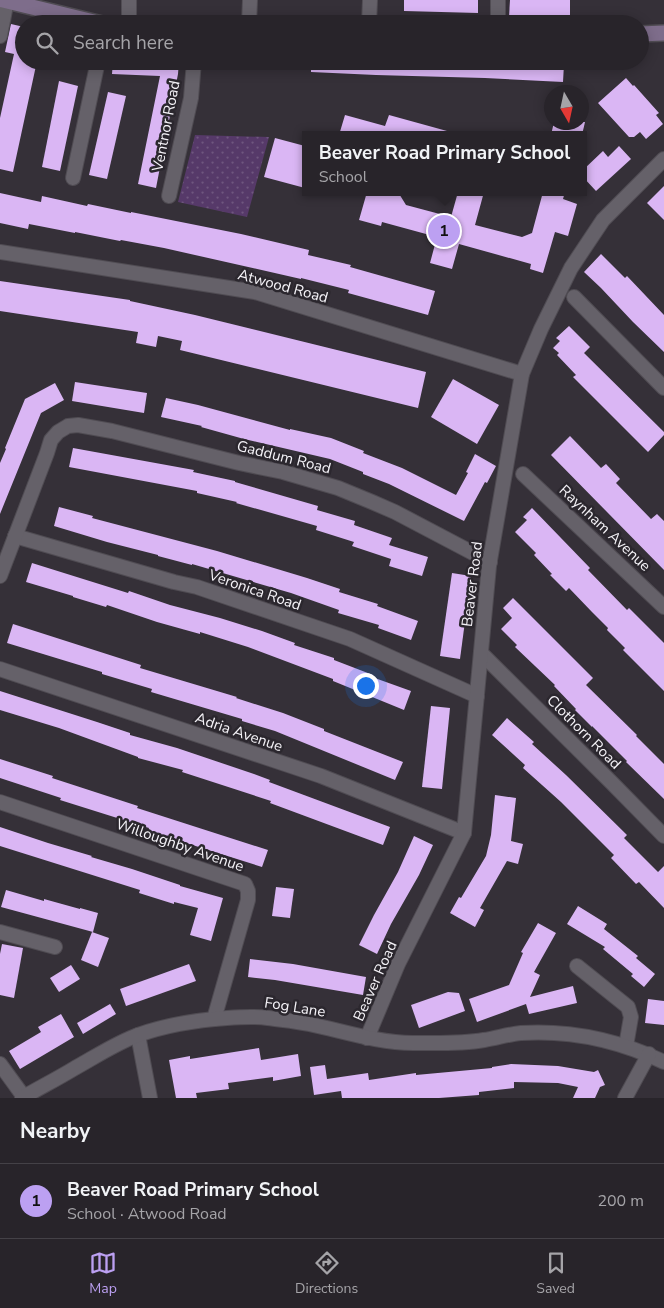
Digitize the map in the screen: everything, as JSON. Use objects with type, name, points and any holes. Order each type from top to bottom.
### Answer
[{"type":"street","points":[[129,15],[130,0]]},
{"type":"street","points":[[249,15],[250,0]]},
{"type":"street","points":[[369,15],[370,0]]},
{"type":"street","points":[[498,0],[498,15]]},
{"type":"street","points":[[0,36],[6,1],[64,15]]},
{"type":"street","points":[[649,34],[664,33]]},
{"type":"street","points":[[73,178],[96,70]]},
{"type":"street","name":"Ventnor Road","points":[[169,196],[191,98],[193,70]]},
{"type":"street","name":"Beaver Road","points":[[368,1038],[398,964],[464,833],[490,562],[522,374],[541,328],[571,268],[600,224],[664,159]]},
{"type":"street","name":"Atwood Road","points":[[0,252],[256,292],[522,374]]},
{"type":"street","points":[[574,296],[664,388]]},
{"type":"street","name":"Gaddum Road","points":[[15,536],[51,440],[58,432],[68,426],[78,425],[112,431],[239,463],[283,472],[338,488],[395,512],[490,562]]},
{"type":"street","name":"Raynham Avenue","points":[[523,474],[664,607]]},
{"type":"street","points":[[0,576],[15,536]]},
{"type":"street","name":"Veronica Road","points":[[15,536],[197,587],[340,636],[477,696]]},
{"type":"street","name":"Clothorn Road","points":[[481,653],[664,836]]},
{"type":"street","name":"Adria Avenue","points":[[0,669],[321,776],[464,833]]},
{"type":"street","name":"Willoughby Avenue","points":[[0,802],[245,884],[248,891],[248,900],[214,1019]]},
{"type":"street","points":[[0,932],[55,947]]},
{"type":"street","points":[[577,966],[628,1007],[631,1017],[626,1046]]},
{"type":"street","name":"Fog Lane","points":[[23,1098],[106,1050],[138,1035],[167,1027],[214,1019],[265,1017],[394,1042],[451,1043],[485,1040],[521,1033],[577,1035],[626,1046],[649,1054],[664,1062]]},
{"type":"street","points":[[138,1035],[150,1098]]},
{"type":"street","points":[[625,1098],[649,1054]]},
{"type":"street","points":[[0,1064],[23,1098]]},
{"type":"shaded area","points":[[195,135],[269,137],[247,217],[178,202]]},
{"type":"building","points":[[404,0],[478,0],[478,13],[404,11]]},
{"type":"building","points":[[510,0],[570,0],[570,15],[509,15]]},
{"type":"building","points":[[11,24],[15,25],[15,70],[35,70],[13,172],[0,169],[0,118],[14,54],[5,52]]},
{"type":"building","points":[[112,70],[178,70],[156,188],[138,184],[160,76],[112,74]]},
{"type":"building","points":[[311,70],[564,70],[563,82],[311,72]]},
{"type":"building","points":[[626,78],[659,113],[656,115],[663,124],[646,139],[640,132],[634,137],[629,137],[598,103]]},
{"type":"building","points":[[59,81],[78,86],[60,171],[42,167]]},
{"type":"building","points":[[108,92],[126,96],[107,179],[89,175]]},
{"type":"building","points":[[345,115],[385,126],[389,115],[447,131],[340,131]]},
{"type":"building","points":[[583,130],[583,131],[552,131]]},
{"type":"building","points":[[275,138],[302,145],[302,187],[264,177]]},
{"type":"building","points":[[619,146],[631,159],[596,191],[587,181],[587,166],[603,151],[608,157]]},
{"type":"building","points":[[664,186],[664,220],[647,203]]},
{"type":"building","points":[[0,193],[41,202],[42,196],[241,234],[309,250],[308,255],[351,265],[350,267],[435,291],[428,315],[348,293],[349,290],[164,248],[29,224],[28,229],[0,223]]},
{"type":"building","points":[[366,196],[400,196],[406,205],[451,217],[457,196],[483,196],[475,225],[522,237],[532,233],[542,196],[564,196],[563,199],[577,204],[568,236],[555,232],[543,273],[530,269],[531,264],[459,244],[452,269],[430,263],[437,237],[382,222],[381,226],[359,220]]},
{"type":"building","points":[[601,254],[625,278],[627,276],[664,315],[664,352],[584,272]]},
{"type":"building","points":[[0,281],[130,300],[426,372],[418,408],[180,350],[182,341],[158,336],[156,347],[136,343],[138,332],[0,311]]},
{"type":"building","points":[[569,326],[590,347],[584,353],[664,432],[664,435],[648,452],[573,377],[576,375],[557,355],[559,353],[553,348],[560,341],[556,338]]},
{"type":"building","points":[[453,379],[499,405],[477,444],[431,417]]},
{"type":"building","points":[[75,382],[147,393],[144,413],[72,401]]},
{"type":"building","points":[[55,383],[64,400],[41,413],[0,514],[0,463],[25,399]]},
{"type":"building","points":[[166,398],[290,430],[331,438],[402,468],[456,495],[468,473],[466,472],[475,454],[496,466],[464,521],[389,484],[330,459],[161,417]]},
{"type":"building","points":[[570,436],[601,468],[606,464],[620,479],[616,483],[651,519],[657,514],[664,521],[664,570],[551,455]]},
{"type":"building","points":[[73,448],[194,470],[193,472],[235,481],[318,506],[317,510],[355,521],[354,525],[392,538],[389,545],[428,557],[422,576],[389,566],[391,559],[352,546],[354,542],[316,530],[317,526],[237,502],[197,493],[197,491],[69,467]]},
{"type":"building","points":[[59,507],[307,578],[340,589],[339,592],[378,604],[377,606],[418,621],[411,640],[378,628],[379,625],[338,613],[339,610],[291,593],[54,526]]},
{"type":"building","points":[[532,508],[590,568],[588,570],[627,610],[629,608],[664,643],[664,691],[623,650],[625,648],[607,630],[608,628],[569,588],[566,591],[550,575],[552,574],[534,555],[536,553],[515,532],[527,520],[523,517]]},
{"type":"building","points":[[32,563],[128,593],[129,591],[170,605],[262,631],[295,643],[294,645],[334,658],[334,660],[373,675],[372,677],[411,691],[404,710],[333,681],[333,679],[248,647],[200,632],[200,634],[157,622],[107,605],[106,607],[26,582]]},
{"type":"building","points":[[452,573],[471,576],[460,659],[440,656]]},
{"type":"building","points":[[513,598],[593,678],[586,685],[664,764],[664,799],[575,710],[555,685],[515,647],[517,645],[501,629],[512,618],[503,608]]},
{"type":"building","points":[[13,624],[141,665],[140,668],[283,713],[403,762],[395,780],[275,731],[242,721],[242,719],[151,692],[152,689],[7,643]]},
{"type":"building","points":[[0,691],[254,774],[270,780],[269,782],[390,827],[383,845],[270,803],[271,801],[182,772],[183,770],[138,758],[59,728],[0,710]]},
{"type":"building","points":[[431,706],[450,708],[442,789],[422,787]]},
{"type":"building","points":[[507,718],[534,742],[532,744],[627,835],[624,838],[658,872],[664,866],[664,908],[639,882],[636,884],[611,858],[614,855],[561,802],[523,768],[525,765],[492,735]]},
{"type":"building","points":[[0,759],[138,806],[137,808],[268,850],[262,867],[148,831],[149,828],[60,800],[61,798],[0,778]]},
{"type":"building","points":[[495,795],[516,798],[511,841],[523,844],[518,864],[507,861],[480,908],[484,910],[475,927],[450,913],[486,856],[491,835]]},
{"type":"building","points":[[0,827],[180,886],[223,898],[211,941],[190,935],[198,908],[174,902],[174,904],[139,893],[140,890],[0,846]]},
{"type":"building","points":[[414,836],[433,845],[377,954],[359,945],[398,872]]},
{"type":"building","points":[[276,887],[294,889],[290,918],[272,916]]},
{"type":"building","points":[[6,890],[98,913],[93,932],[1,907]]},
{"type":"building","points":[[578,906],[607,924],[604,929],[638,956],[636,958],[655,974],[644,987],[631,976],[633,974],[603,949],[605,947],[567,924]]},
{"type":"building","points":[[538,923],[556,933],[534,972],[540,975],[530,997],[573,986],[577,1003],[529,1014],[526,1004],[477,1022],[469,999],[509,985],[523,953],[521,952]]},
{"type":"building","points":[[92,932],[109,938],[98,967],[81,960]]},
{"type":"building","points":[[2,944],[23,948],[14,998],[0,995],[0,954]]},
{"type":"building","points":[[250,959],[293,964],[366,977],[363,995],[248,977]]},
{"type":"building","points":[[189,964],[196,981],[126,1006],[120,989]]},
{"type":"building","points":[[71,965],[80,979],[59,992],[50,978]]},
{"type":"building","points":[[448,992],[459,993],[465,1011],[419,1028],[411,1005]]},
{"type":"building","points":[[648,999],[664,1001],[664,1025],[645,1023]]},
{"type":"building","points":[[110,1004],[116,1014],[83,1034],[77,1023]]},
{"type":"building","points":[[61,1014],[74,1037],[20,1069],[9,1051],[41,1032],[38,1027]]},
{"type":"building","points":[[259,1048],[261,1060],[298,1054],[301,1076],[273,1081],[273,1077],[228,1083],[229,1089],[196,1093],[197,1098],[176,1098],[169,1060],[190,1056],[190,1059]]},
{"type":"building","points":[[511,1064],[558,1066],[594,1072],[598,1070],[605,1085],[600,1087],[595,1098],[573,1098],[578,1087],[558,1083],[514,1082],[514,1088],[479,1092],[479,1095],[439,1098],[342,1098],[341,1091],[314,1095],[310,1067],[325,1065],[327,1079],[368,1073],[369,1080],[416,1073],[416,1075],[492,1068]]},
{"type":"place","name":"Beaver Road Primary School","points":[[444,231]]}]
